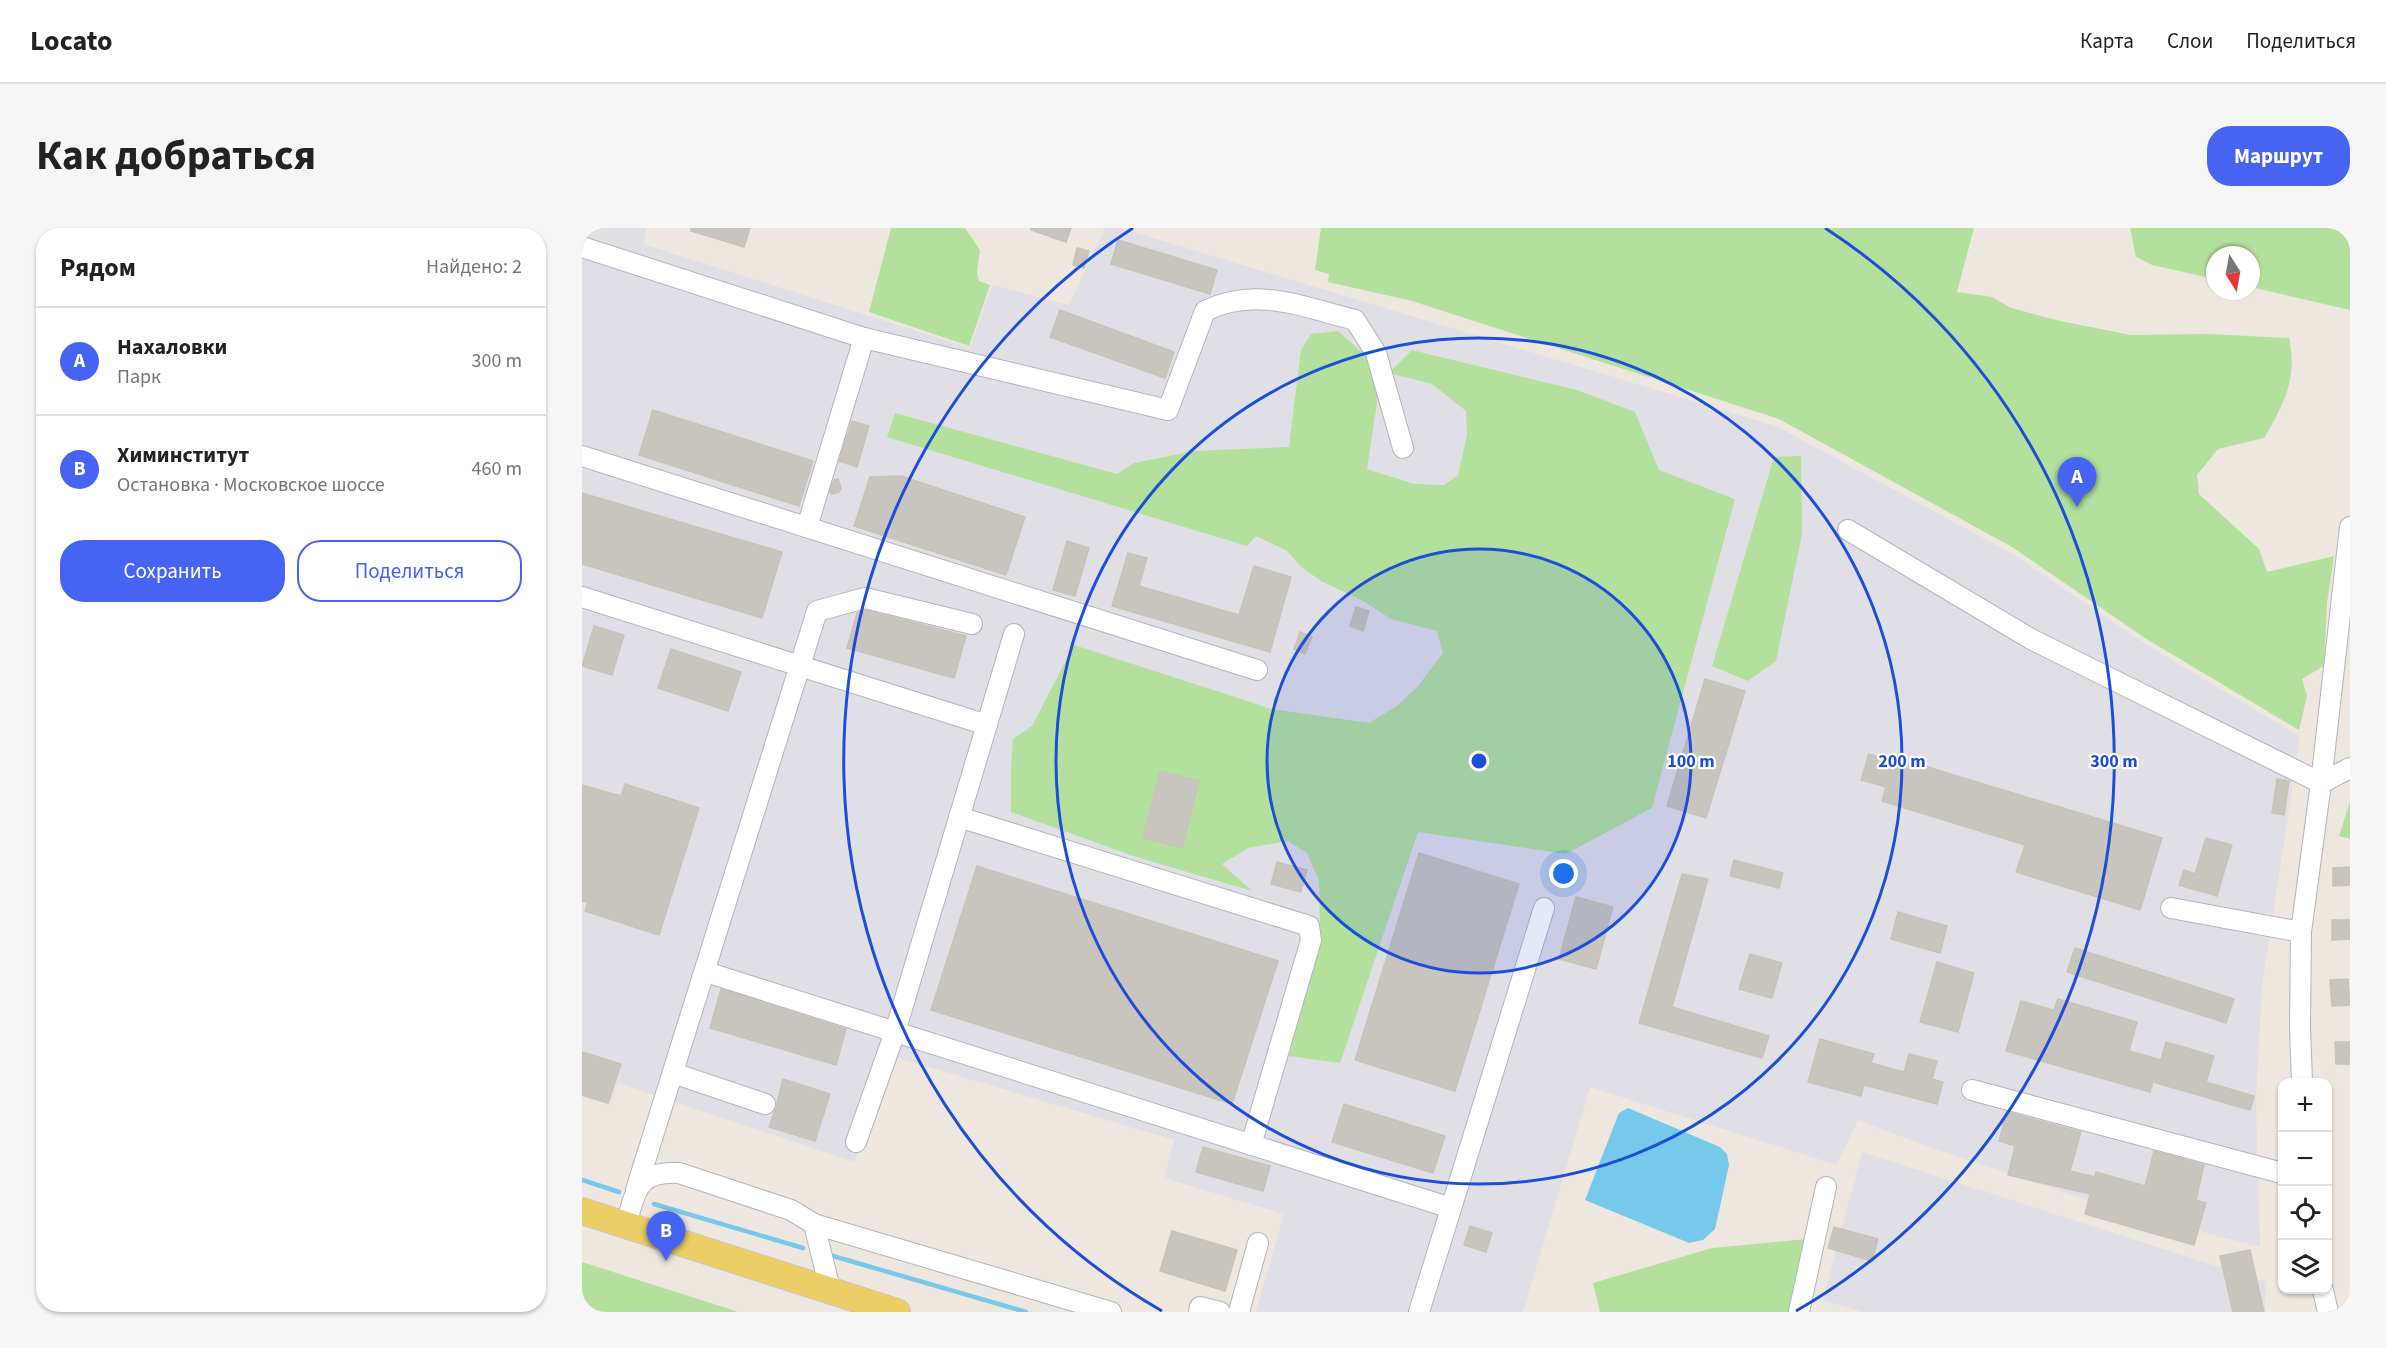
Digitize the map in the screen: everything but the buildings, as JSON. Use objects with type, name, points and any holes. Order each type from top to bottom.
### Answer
[{"type":"main road","points":[[584,1216],[626,1225],[831,1293],[897,1312]]},
{"type":"street","points":[[582,247],[864,338],[1168,410],[1205,310],[1223,302],[1248,297],[1289,303],[1355,320],[1376,353],[1403,447]]},
{"type":"street","points":[[807,527],[864,338]]},
{"type":"street","points":[[582,456],[1257,670]]},
{"type":"street","points":[[2302,1078],[2301,932],[2350,527]]},
{"type":"street","points":[[1848,530],[2031,639],[2320,783]]},
{"type":"street","points":[[582,597],[987,725]]},
{"type":"street","points":[[626,1225],[817,611],[866,598],[972,624]]},
{"type":"street","points":[[856,1142],[895,1032],[1014,634]]},
{"type":"street","points":[[2320,783],[2350,768]]},
{"type":"street","points":[[959,817],[1309,926],[1311,940],[1251,1145]]},
{"type":"street","points":[[1419,1312],[1544,908]]},
{"type":"street","points":[[2171,908],[2301,932]]},
{"type":"street","points":[[706,972],[1451,1208]]},
{"type":"street","points":[[673,1073],[765,1104]]},
{"type":"street","points":[[1972,1090],[2278,1172]]},
{"type":"street","points":[[636,1190],[645,1178],[661,1172],[679,1173],[791,1210],[814,1224],[1111,1312]]},
{"type":"street","points":[[1799,1312],[1826,1187]]},
{"type":"street","points":[[814,1224],[831,1293]]},
{"type":"street","points":[[1239,1312],[1258,1244]]},
{"type":"street","points":[[2324,1294],[2328,1312]]},
{"type":"street","points":[[1199,1312],[1200,1306],[1220,1312]]},
{"type":"shaded area","points":[[582,228],[647,228],[643,244],[970,348],[992,285],[1069,305],[1105,228],[1120,228],[1776,426],[2011,553],[2150,647],[2300,737],[2262,986],[2256,1098],[2260,1247],[2113,1209],[1918,1143],[1858,1120],[1837,1165],[1590,1087],[1523,1312],[1256,1312],[1284,1214],[1164,1178],[1174,1140],[892,1056],[855,1162],[618,1083],[610,1105],[582,1097]]},
{"type":"shaded area","points":[[1862,1152],[2266,1282],[2265,1312],[1863,1312],[1823,1300]]},
{"type":"green space","points":[[891,228],[965,228],[980,250],[977,272],[979,281],[990,285],[969,346],[869,312]]},
{"type":"green space","points":[[1321,228],[1974,228],[1957,292],[1992,297],[2011,308],[2060,321],[2131,335],[2207,334],[2289,338],[2292,366],[2287,390],[2278,414],[2264,438],[2218,449],[2197,475],[2199,494],[2259,549],[2267,572],[2334,556],[2327,603],[2324,666],[2302,679],[2307,696],[2299,730],[2148,640],[2012,547],[1779,419],[1412,301],[1328,282],[1329,274],[1315,270]]},
{"type":"green space","points":[[2130,228],[2350,228],[2350,310],[2260,289],[2260,246],[2206,246],[2206,277],[2152,265],[2136,257]]},
{"type":"green space","points":[[1338,331],[1367,357],[1379,389],[1367,469],[1414,484],[1444,485],[1458,475],[1467,435],[1466,411],[1432,384],[1389,373],[1412,350],[1577,390],[1635,412],[1659,470],[1735,499],[1652,808],[1566,854],[1418,832],[1340,1063],[1289,1056],[1320,937],[1319,881],[1307,853],[1288,841],[1248,848],[1222,864],[1252,891],[1133,856],[1011,812],[1013,739],[1032,726],[1074,645],[1272,709],[1369,723],[1397,706],[1418,686],[1443,653],[1437,631],[1391,619],[1363,601],[1321,581],[1300,566],[1287,551],[1256,536],[1247,546],[887,437],[895,413],[1117,474],[1134,463],[1194,451],[1289,447],[1301,350],[1311,334]]},
{"type":"green space","points":[[1801,456],[1802,534],[1776,661],[1748,681],[1712,666],[1774,457]]},
{"type":"green space","points":[[2350,802],[2350,839],[2339,836]]},
{"type":"green space","points":[[1807,1239],[1793,1305],[1813,1312],[1600,1312],[1593,1283],[1712,1248]]},
{"type":"green space","points":[[582,1262],[720,1306],[738,1312],[582,1312]]},
{"type":"water","points":[[1628,1108],[1720,1147],[1727,1154],[1729,1165],[1715,1229],[1703,1240],[1689,1243],[1585,1200],[1619,1113]]},
{"type":"waterway","points":[[582,1180],[619,1192]]},
{"type":"waterway","points":[[654,1204],[803,1248]]},
{"type":"waterway","points":[[833,1256],[1026,1312]]},
{"type":"place","name":"Нахаловки","points":[[2077,507]]},
{"type":"place","name":"Химинститут","points":[[666,1261]]}]
